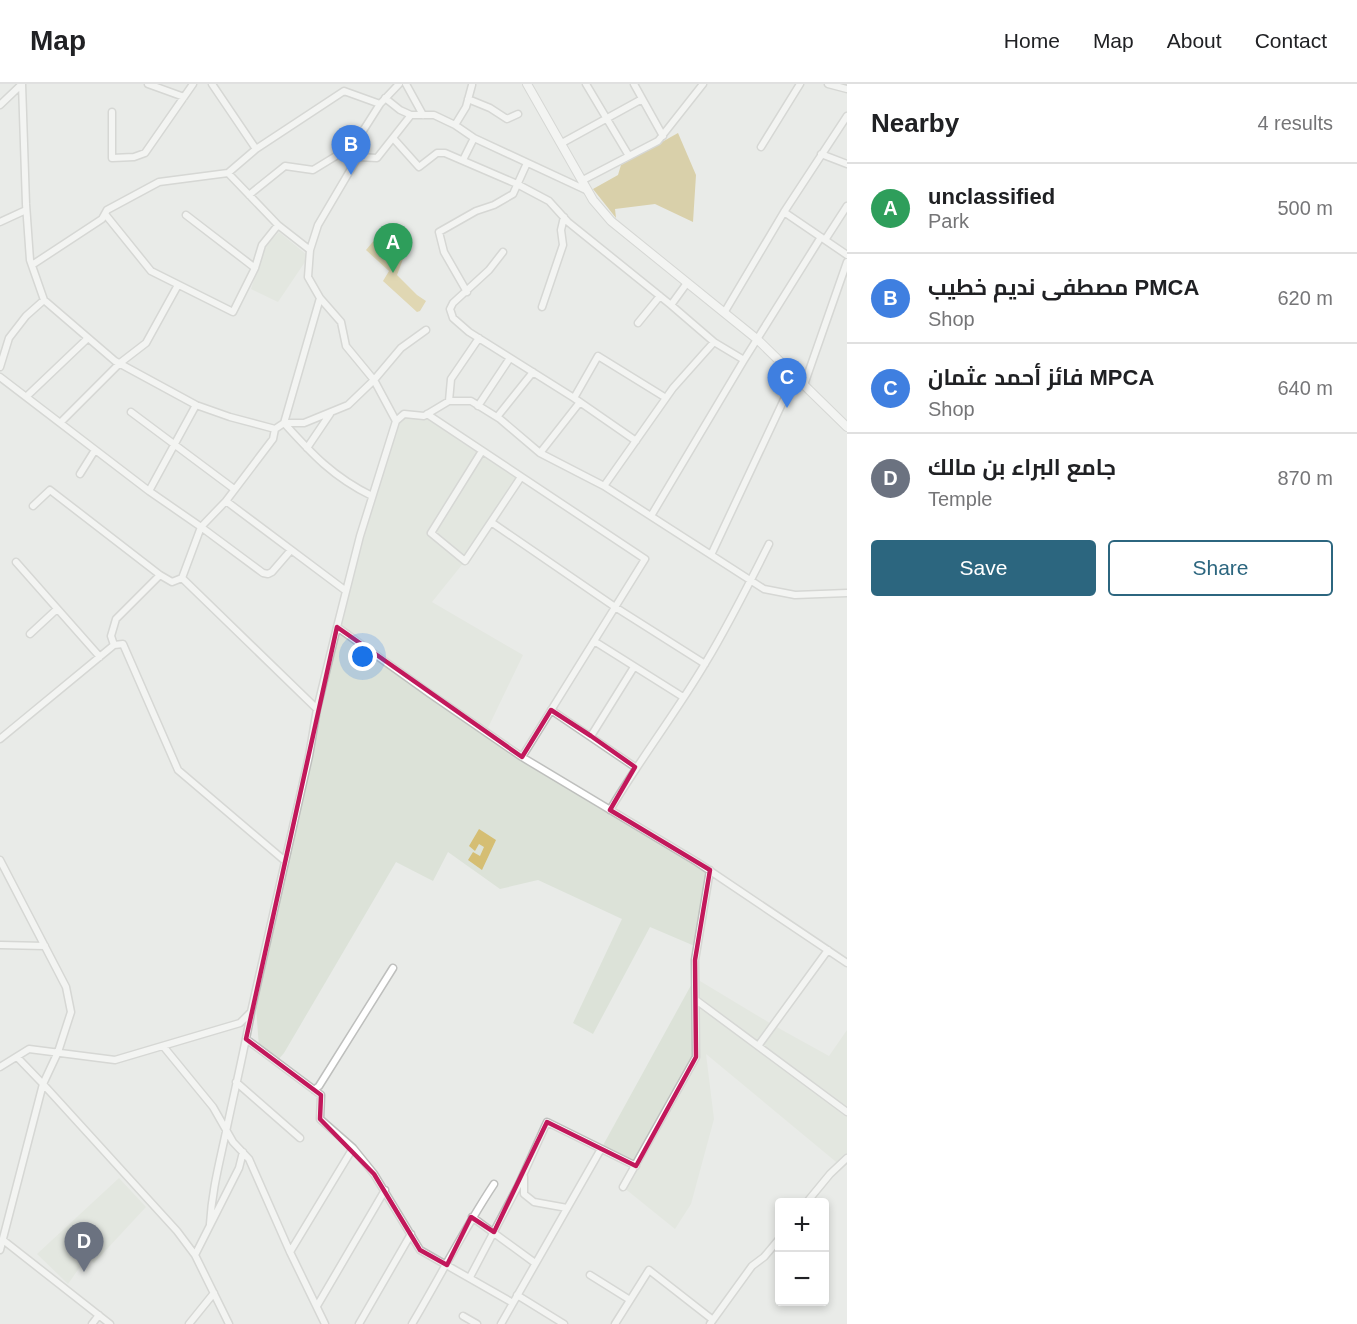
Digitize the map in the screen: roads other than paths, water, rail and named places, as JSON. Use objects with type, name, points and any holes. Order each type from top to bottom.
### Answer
[{"type":"street","points":[[0,105],[22,84]]},
{"type":"street","points":[[22,84],[26,210],[32,265],[44,300],[120,363],[196,405],[275,429]]},
{"type":"street","points":[[148,84],[184,97]]},
{"type":"street","points":[[112,112],[112,158],[134,157],[145,153],[193,84]]},
{"type":"street","points":[[212,84],[256,149]]},
{"type":"street","points":[[340,84],[344,91],[380,104]]},
{"type":"street","points":[[249,195],[285,166],[313,170],[354,145],[380,104],[399,84]]},
{"type":"street","points":[[406,84],[423,115]]},
{"type":"street","points":[[527,84],[589,192],[611,221],[758,340],[847,427]]},
{"type":"street","points":[[586,84],[629,156]]},
{"type":"street","points":[[634,84],[663,136]]},
{"type":"street","points":[[583,180],[658,141],[703,84]]},
{"type":"street","points":[[761,147],[800,84]]},
{"type":"street","points":[[829,84],[847,89]]},
{"type":"street","points":[[456,125],[466,107],[472,86]]},
{"type":"street","points":[[32,265],[102,219],[107,210],[159,182],[228,173],[256,149],[344,91]]},
{"type":"street","points":[[385,98],[411,115],[434,115],[456,125],[474,138],[589,192]]},
{"type":"street","points":[[468,99],[490,108],[507,119],[518,114]]},
{"type":"street","points":[[562,143],[642,99]]},
{"type":"street","points":[[358,157],[376,158],[411,115]]},
{"type":"street","points":[[724,312],[784,212],[847,116]]},
{"type":"street","points":[[393,138],[419,167],[437,153],[446,153],[549,201],[564,217],[714,342],[744,360]]},
{"type":"street","points":[[463,160],[474,138]]},
{"type":"street","points":[[354,145],[358,157],[318,225],[310,250],[308,277],[320,298],[341,322],[345,346],[374,380],[396,421]]},
{"type":"street","points":[[821,154],[847,164]]},
{"type":"street","points":[[467,292],[444,252],[439,232],[476,211],[506,200],[513,194],[527,163]]},
{"type":"street","points":[[228,173],[278,225],[310,250]]},
{"type":"street","points":[[651,516],[744,360],[847,206]]},
{"type":"street","points":[[0,222],[26,210]]},
{"type":"street","points":[[784,212],[847,255]]},
{"type":"street","points":[[105,214],[151,271],[233,312],[255,268],[262,245],[278,225]]},
{"type":"street","points":[[186,215],[255,268]]},
{"type":"street","points":[[542,307],[563,245],[561,230],[564,217]]},
{"type":"street","points":[[503,252],[489,270],[453,303],[450,312],[453,318],[479,338],[577,400],[636,441]]},
{"type":"street","points":[[804,385],[847,262]]},
{"type":"street","points":[[671,305],[687,283]]},
{"type":"street","points":[[60,423],[120,363],[146,343],[178,285]]},
{"type":"street","points":[[638,323],[660,296]]},
{"type":"street","points":[[284,423],[320,298]]},
{"type":"street","points":[[0,367],[9,338],[26,316],[44,300]]},
{"type":"street","points":[[33,506],[50,490],[172,582],[182,578],[201,527],[226,501],[273,439],[275,429],[284,423],[304,423],[348,405],[374,380],[401,348],[426,330]]},
{"type":"street","points":[[26,397],[88,338]]},
{"type":"street","points":[[449,401],[451,379],[479,338]]},
{"type":"street","points":[[604,486],[666,398],[714,342]]},
{"type":"street","points":[[540,453],[577,400],[598,356],[666,398]]},
{"type":"street","points":[[478,406],[510,358]]},
{"type":"street","points":[[497,417],[532,372]]},
{"type":"street","points":[[711,555],[795,376]]},
{"type":"street","points":[[0,377],[149,491],[263,573],[272,572],[291,550]]},
{"type":"street","points":[[210,1224],[211,1197],[218,1162],[309,756],[317,709],[372,496],[396,421],[404,414],[409,413],[419,417],[427,414],[449,401],[471,401],[497,417],[540,453],[604,486],[750,582],[779,593],[847,592]]},
{"type":"street","points":[[149,491],[196,405]]},
{"type":"street","points":[[131,412],[234,489]]},
{"type":"street","points":[[307,448],[331,413]]},
{"type":"street","points":[[427,414],[645,559],[522,757]]},
{"type":"street","points":[[284,423],[320,463],[356,488],[372,496]]},
{"type":"street","points":[[80,474],[95,450]]},
{"type":"street","points":[[482,451],[431,533],[465,561],[521,477]]},
{"type":"street","points":[[226,501],[346,591]]},
{"type":"street","points":[[491,522],[615,607],[705,664]]},
{"type":"street","points":[[610,810],[635,767],[705,664],[769,544]]},
{"type":"street","points":[[16,562],[100,657]]},
{"type":"street","points":[[114,645],[111,636],[116,619],[160,574]]},
{"type":"street","points":[[182,578],[317,709]]},
{"type":"street","points":[[30,634],[57,609]]},
{"type":"street","points":[[337,627],[522,757],[711,870],[847,963]]},
{"type":"street","points":[[594,641],[683,697]]},
{"type":"street","points":[[0,739],[114,645],[123,644],[178,770],[285,861]]},
{"type":"street","points":[[591,736],[634,667]]},
{"type":"street","points":[[551,710],[635,767]]},
{"type":"street","points":[[0,860],[66,987],[71,1012],[58,1052],[43,1084],[0,1250]]},
{"type":"street","points":[[623,1187],[696,1057],[695,960],[711,870]]},
{"type":"street","points":[[0,945],[45,946]]},
{"type":"street","points":[[758,1046],[828,950]]},
{"type":"street","points":[[314,1090],[319,1086],[393,968]]},
{"type":"street","points":[[696,999],[847,1112]]},
{"type":"street","points":[[0,1067],[29,1049],[115,1059],[240,1023],[251,1012]]},
{"type":"street","points":[[246,1039],[321,1095],[320,1119],[353,1148],[385,1190],[420,1250],[513,1303]]},
{"type":"street","points":[[163,1046],[213,1107],[233,1142],[249,1159],[290,1252],[326,1324]]},
{"type":"street","points":[[17,1057],[177,1231],[195,1255],[229,1324]]},
{"type":"street","points":[[236,1082],[300,1138]]},
{"type":"street","points":[[470,1277],[524,1174],[547,1122],[636,1166]]},
{"type":"street","points":[[290,1252],[353,1148]]},
{"type":"street","points":[[501,1324],[601,1149]]},
{"type":"street","points":[[195,1255],[239,1168],[243,1152]]},
{"type":"street","points":[[811,1198],[830,1174],[847,1158]]},
{"type":"street","points":[[524,1174],[524,1194],[534,1202],[567,1208]]},
{"type":"street","points":[[412,1324],[472,1217],[494,1184]]},
{"type":"street","points":[[316,1306],[385,1190]]},
{"type":"street","points":[[472,1217],[535,1263]]},
{"type":"street","points":[[359,1324],[411,1234]]},
{"type":"street","points":[[3,1240],[110,1324]]},
{"type":"street","points":[[615,1324],[649,1270],[711,1322],[752,1266],[764,1257],[775,1244]]},
{"type":"street","points":[[590,1275],[630,1299]]},
{"type":"street","points":[[189,1324],[214,1293]]},
{"type":"street","points":[[517,1295],[564,1324]]},
{"type":"street","points":[[92,1324],[99,1315]]},
{"type":"street","points":[[463,1316],[477,1324]]},
{"type":"place","name":"مصطفى نديم خطيب PMCA","points":[[351,175]]},
{"type":"place","name":"unclassified","points":[[393,273]]},
{"type":"place","name":"فائز أحمد عثمان MPCA","points":[[787,408]]},
{"type":"place","name":"جامع البراء بن مالك","points":[[84,1272]]}]
